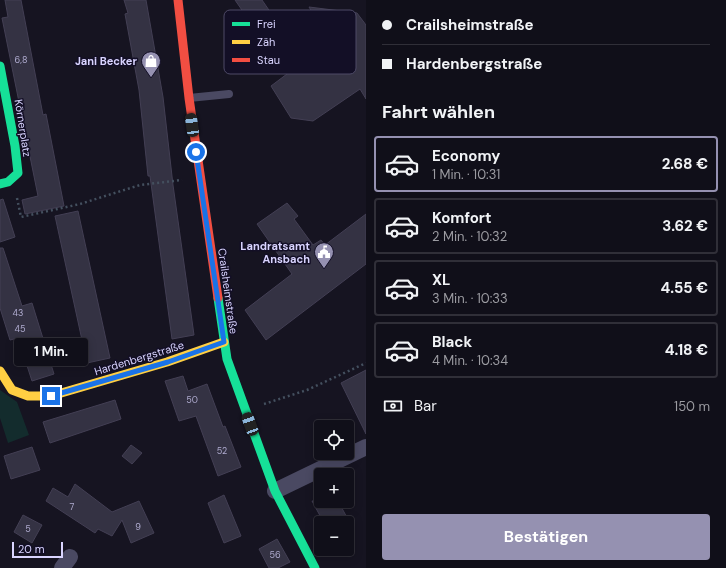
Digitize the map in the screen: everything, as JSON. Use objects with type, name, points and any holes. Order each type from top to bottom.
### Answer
[{"type":"street","name":"Crailsheimstraße","points":[[178,0],[189,98],[227,359],[275,492],[316,568]]},
{"type":"street","name":"Körnerplatz","points":[[0,66],[15,146],[18,173],[12,178]]},
{"type":"street","points":[[0,184],[8,182],[12,178]]},
{"type":"street","name":"Hardenbergstraße","points":[[0,371],[12,390],[28,396],[51,396],[168,362],[224,342]]},
{"type":"street","points":[[275,492],[366,447]]},
{"type":"lane","points":[[189,98],[229,94]]},
{"type":"path","points":[[12,178],[21,217],[80,204],[140,184],[200,178]]},
{"type":"path","points":[[245,410],[307,390],[366,363]]},
{"type":"green space","points":[[0,390],[17,402],[29,435],[8,443],[0,418]]},
{"type":"building","points":[[5,0],[21,0],[43,115],[46,114],[64,206],[25,214],[22,200],[38,196],[2,18],[8,17]]},
{"type":"building","points":[[124,0],[146,0],[163,97],[173,185],[194,335],[172,339],[150,176],[148,176],[139,90],[125,14],[128,13]]},
{"type":"building","points":[[235,0],[262,0],[269,10],[242,10]]},
{"type":"building","points":[[309,7],[333,10],[311,10]]},
{"type":"building","points":[[356,13],[366,25],[366,99],[360,89],[313,121],[291,118],[271,86],[287,74],[356,74]]},
{"type":"building","points":[[3,199],[15,237],[0,242],[0,200]]},
{"type":"building","name":"Landratsamt Ansbach","points":[[287,203],[298,216],[294,219],[313,245],[321,240],[325,245],[366,214],[366,264],[266,340],[245,310],[292,274],[257,224]]},
{"type":"building","points":[[78,211],[110,358],[87,363],[55,216]]},
{"type":"building","points":[[0,248],[3,248],[22,306],[32,303],[54,374],[32,381],[18,338],[10,340],[0,308]]},
{"type":"building","points":[[366,370],[366,434],[341,383]]},
{"type":"building","points":[[183,376],[188,391],[207,384],[223,427],[225,426],[241,467],[218,476],[196,416],[179,421],[165,381]]},
{"type":"building","points":[[115,400],[121,419],[50,443],[43,422]]},
{"type":"building","points":[[131,445],[142,453],[132,464],[122,456]]},
{"type":"building","points":[[32,447],[40,470],[11,479],[4,456]]},
{"type":"building","points":[[75,484],[112,512],[139,501],[154,533],[131,543],[122,520],[112,536],[98,529],[95,533],[46,501],[53,488],[68,497]]},
{"type":"building","points":[[224,495],[241,536],[224,543],[208,503]]},
{"type":"building","points":[[316,508],[342,508],[346,516],[320,516]]},
{"type":"building","points":[[23,515],[42,525],[32,543],[14,532]]},
{"type":"building","points":[[277,539],[290,562],[278,568],[269,568],[259,549]]},
{"type":"traffic: fast","points":[[0,66],[15,146],[18,173],[8,182],[0,184]]},
{"type":"traffic: fast","points":[[218,298],[227,359],[275,491],[315,568]]},
{"type":"traffic: slow","points":[[0,371],[12,390],[28,396],[51,396],[167,362],[224,342]]},
{"type":"traffic: jam","points":[[178,0],[189,98],[218,298]]},
{"type":"place","name":"Jani Becker","points":[[151,78]]},
{"type":"place","name":"Landratsamt Ansbach","points":[[324,269]]},
{"type":"route","points":[[51,396],[168,362],[224,342],[196,152]]}]
